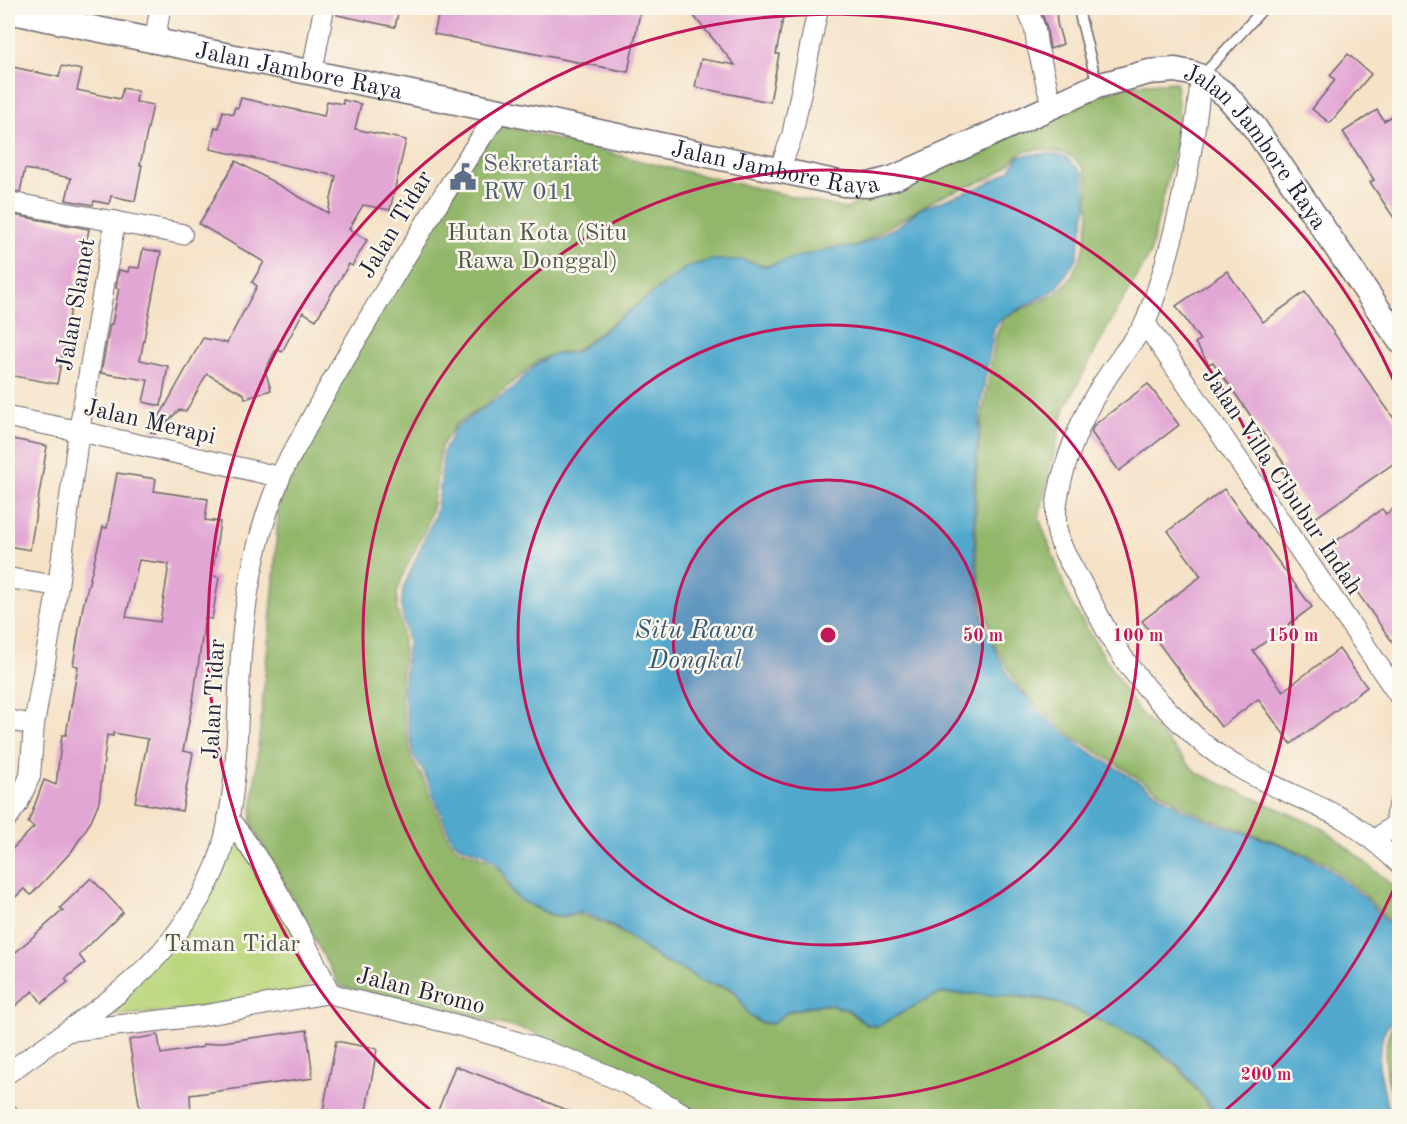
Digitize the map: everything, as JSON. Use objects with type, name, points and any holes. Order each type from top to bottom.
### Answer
[{"type":"street","points":[[154,42],[160,8]]},
{"type":"street","points":[[312,73],[324,8]]},
{"type":"street","points":[[779,171],[792,136],[818,8]]},
{"type":"street","points":[[1027,8],[1035,29],[1048,108]]},
{"type":"street","name":"Jalan Jambore Raya","points":[[8,11],[844,184],[881,183],[1097,86],[1129,77],[1175,70],[1201,77],[1226,95],[1255,128],[1400,341]]},
{"type":"street","points":[[1201,77],[1181,197],[1145,323],[1100,387],[1086,413],[1073,447],[1056,510],[1059,538],[1068,559],[1123,658],[1182,724],[1220,757],[1345,820],[1399,863]]},
{"type":"street","name":"Jalan Tidar","points":[[8,1073],[113,998],[172,938],[202,892],[219,856],[228,818],[235,771],[242,633],[247,598],[257,549],[280,477],[324,394],[413,243],[462,165],[500,111]]},
{"type":"street","points":[[8,202],[182,234]]},
{"type":"street","name":"Jalan Slamet","points":[[8,817],[18,803],[30,776],[34,725],[58,586],[79,431],[114,221]]},
{"type":"street","name":"Jalan Villa Cibubur Indah","points":[[1145,323],[1400,697]]},
{"type":"street","name":"Jalan Merapi","points":[[8,417],[280,477]]},
{"type":"street","points":[[8,578],[58,586]]},
{"type":"street","points":[[8,720],[34,725]]},
{"type":"street","name":"Jalan Bromo","points":[[228,818],[248,843],[285,904],[330,993],[515,1040],[576,1062],[687,1116]]},
{"type":"street","points":[[1374,841],[1399,818]]},
{"type":"street","points":[[69,1031],[200,1016],[330,993]]},
{"type":"lane","points":[[1078,8],[1097,86]]},
{"type":"lane","points":[[1201,77],[1264,8]]},
{"type":"green space","name":"Hutan Kota (Situ Rawa Donggal)","points":[[1176,82],[1180,126],[1150,254],[1064,410],[1039,518],[1070,601],[1136,708],[1197,773],[1324,829],[1399,890],[1399,932],[1365,895],[1325,862],[1207,818],[1181,805],[1073,737],[1032,701],[1017,684],[995,645],[981,596],[976,547],[976,478],[981,424],[996,335],[1005,317],[1056,294],[1071,278],[1084,249],[1089,215],[1087,179],[1084,168],[1072,157],[1042,149],[1022,152],[990,178],[939,197],[855,247],[838,247],[765,266],[744,260],[712,260],[687,267],[575,351],[552,354],[538,361],[483,407],[455,425],[441,447],[433,504],[426,528],[404,572],[397,593],[397,610],[401,623],[404,652],[401,699],[411,758],[423,778],[449,840],[459,849],[486,859],[496,867],[509,890],[521,901],[550,915],[563,917],[579,914],[606,924],[626,935],[661,961],[687,972],[699,981],[731,990],[737,995],[748,1015],[759,1023],[772,1024],[788,1012],[820,1005],[847,1010],[866,1025],[877,1027],[929,998],[942,994],[987,994],[1045,1000],[1115,1027],[1150,1045],[1178,1067],[1217,1116],[705,1116],[530,1031],[340,986],[251,823],[274,581],[280,478],[334,367],[499,125],[846,209],[994,132],[1129,85]]},
{"type":"green space","name":"Taman Tidar","points":[[237,840],[279,901],[316,979],[297,992],[177,1011],[115,1015],[111,999],[214,873],[227,842]]},
{"type":"green space","points":[[1399,1016],[1399,1116],[1394,1116],[1395,1109],[1385,1061],[1388,1038]]},
{"type":"water","name":"Situ Rawa Dongkal","points":[[1048,153],[1066,157],[1083,173],[1087,204],[1077,257],[1057,289],[1004,317],[994,328],[981,403],[974,483],[974,547],[984,621],[992,643],[1012,682],[1042,714],[1082,747],[1182,809],[1211,822],[1284,846],[1324,865],[1365,898],[1400,937],[1399,1010],[1384,1032],[1379,1065],[1389,1116],[1219,1116],[1179,1066],[1150,1044],[1071,1007],[1045,999],[943,993],[928,998],[878,1026],[866,1024],[849,1010],[834,1005],[820,1004],[788,1011],[771,1024],[759,1021],[749,1015],[735,991],[728,987],[700,981],[688,972],[663,961],[610,924],[584,913],[562,916],[550,914],[520,900],[511,890],[505,875],[496,863],[483,854],[460,846],[451,838],[424,772],[413,755],[403,690],[408,642],[401,608],[403,588],[435,515],[443,453],[455,428],[511,389],[538,363],[552,355],[576,352],[687,267],[712,260],[744,260],[765,267],[838,247],[855,248],[896,227],[920,209],[987,184],[1009,171],[1019,156]]},
{"type":"building","points":[[338,8],[399,8],[395,27],[337,15]]},
{"type":"building","points":[[440,8],[641,8],[628,72],[434,34]]},
{"type":"building","points":[[687,8],[779,8],[778,12],[784,13],[770,102],[695,87],[701,59],[735,65]]},
{"type":"building","points":[[1040,8],[1056,8],[1057,23],[1063,44],[1050,49],[1046,25]]},
{"type":"building","points":[[1348,54],[1371,74],[1330,123],[1312,109],[1335,80],[1330,75]]},
{"type":"building","points":[[8,66],[59,77],[62,66],[82,70],[77,90],[120,99],[123,88],[138,91],[136,102],[153,105],[135,201],[111,196],[109,204],[94,201],[93,205],[66,200],[71,178],[25,169],[20,192],[8,190]]},
{"type":"building","points":[[241,98],[324,116],[327,101],[343,104],[343,100],[361,104],[355,129],[406,140],[390,210],[363,205],[349,229],[367,240],[352,266],[349,264],[316,320],[303,312],[282,352],[276,349],[265,370],[271,390],[245,399],[244,394],[207,374],[186,411],[179,410],[155,434],[151,432],[203,338],[227,343],[257,286],[252,282],[264,262],[199,224],[236,161],[328,213],[336,176],[210,149],[215,127],[219,128],[223,111],[233,114]]},
{"type":"building","points":[[1377,110],[1384,121],[1400,111],[1400,227],[1370,182],[1374,180],[1343,132]]},
{"type":"building","points":[[8,214],[89,229],[81,269],[78,269],[57,384],[8,375]]},
{"type":"building","points":[[143,249],[161,252],[140,360],[168,366],[161,406],[143,402],[148,380],[101,373],[119,288],[116,288],[119,270],[128,272],[129,267],[139,268]]},
{"type":"building","points":[[1227,271],[1263,322],[1305,292],[1400,427],[1400,459],[1315,518],[1280,468],[1285,465],[1213,362],[1209,364],[1195,343],[1200,340],[1176,306]]},
{"type":"building","points":[[1148,384],[1179,425],[1119,471],[1091,432],[1094,425]]},
{"type":"building","points":[[8,438],[47,446],[30,550],[8,546]]},
{"type":"building","points":[[117,473],[156,479],[154,491],[208,499],[205,520],[220,522],[212,576],[219,577],[212,619],[205,618],[183,751],[193,753],[182,811],[135,802],[148,739],[113,733],[113,736],[107,735],[99,802],[90,823],[72,851],[31,895],[24,889],[8,904],[8,853],[34,827],[28,823],[44,780],[56,785],[62,735],[66,735],[78,666],[73,665],[83,606],[103,527],[107,528]],"holes":[[[139,560],[169,564],[160,622],[126,617]]]},
{"type":"building","points":[[1224,489],[1312,607],[1253,651],[1283,691],[1339,649],[1367,687],[1291,744],[1258,699],[1221,727],[1142,621],[1201,576],[1168,531]]},
{"type":"building","points":[[1400,504],[1400,653],[1326,548],[1382,509],[1386,514]]},
{"type":"building","points":[[91,878],[123,912],[79,955],[85,963],[65,979],[68,982],[42,1003],[33,991],[8,1012],[8,959],[63,910],[60,908]]},
{"type":"building","points":[[307,1030],[313,1078],[190,1095],[191,1116],[141,1116],[129,1040],[158,1035],[161,1054],[203,1047],[203,1045]]},
{"type":"building","points":[[336,1041],[377,1049],[365,1116],[322,1116]]},
{"type":"building","points":[[455,1066],[508,1086],[581,1116],[436,1116]]},
{"type":"place","name":"Sekretariat RW 011","points":[[463,177]]}]
